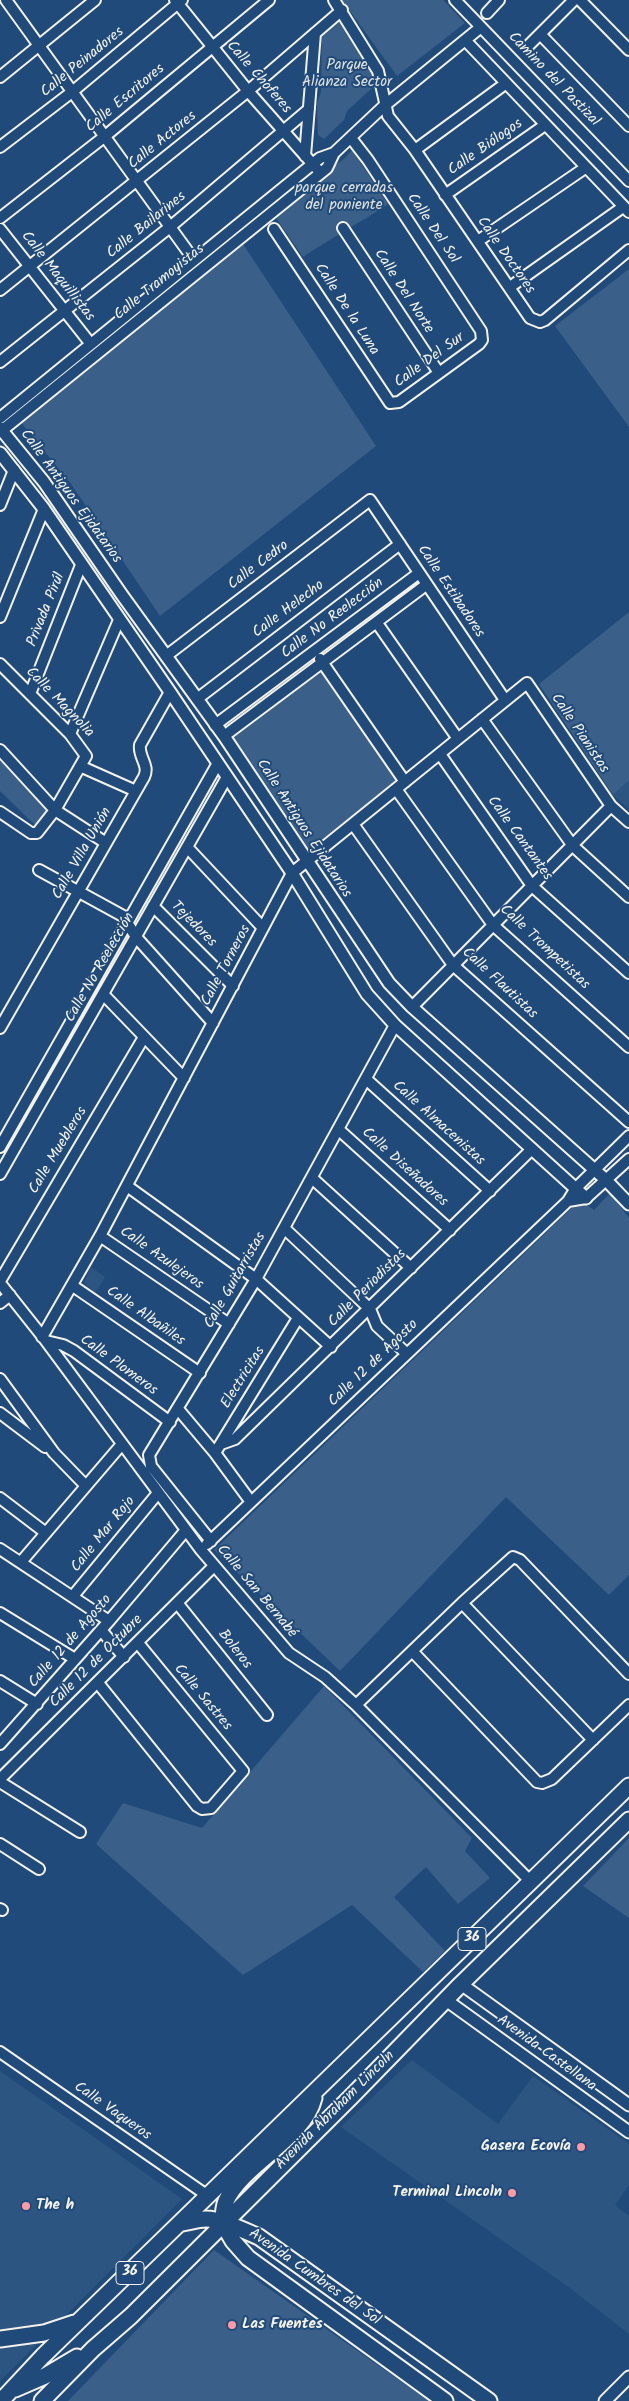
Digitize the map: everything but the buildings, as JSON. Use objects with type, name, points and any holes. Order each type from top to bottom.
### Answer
[{"type":"main road","name":"36","points":[[0,2401],[10,2396],[78,2322],[182,2223],[629,1786]]},
{"type":"main road","name":"Avenida Abraham Lincoln","points":[[42,2401],[93,2349],[131,2316],[480,1966],[629,1820]]},
{"type":"main road","points":[[462,1950],[480,1966]]},
{"type":"main road","points":[[182,2223],[206,2219],[223,2224],[224,2208],[230,2194],[299,2124],[308,2112],[315,2092]]},
{"type":"main road","name":"Avenida Cumbres del Sol","points":[[223,2224],[232,2241],[248,2258],[445,2401]]},
{"type":"main road","name":"Avenida Cumbres del Sol","points":[[223,2224],[241,2228],[259,2238],[489,2401]]},
{"type":"main road","points":[[0,2339],[44,2333],[78,2322]]},
{"type":"main road","points":[[10,2396],[93,2349]]},
{"type":"main road","points":[[431,2391],[438,2382],[444,2380],[479,2401]]},
{"type":"street","points":[[6,0],[38,48],[194,260]]},
{"type":"street","points":[[0,77],[95,0]]},
{"type":"street","name":"Calle Escritores","points":[[0,218],[104,137],[211,46],[269,0]]},
{"type":"street","points":[[334,0],[342,10],[378,71],[384,106]]},
{"type":"street","name":"Camino del Pastizal","points":[[455,0],[629,181]]},
{"type":"street","points":[[487,13],[499,0]]},
{"type":"street","points":[[527,47],[574,0]]},
{"type":"street","points":[[580,0],[629,50]]},
{"type":"street","name":"Calle Choferes","points":[[178,1],[211,46],[248,91],[320,173]]},
{"type":"street","name":"Calle Peinadores","points":[[0,147],[72,92],[178,1]]},
{"type":"street","name":"Calle Actores","points":[[0,290],[137,182],[248,91],[342,10]]},
{"type":"street","name":"Calle Tramoyistas","points":[[0,418],[320,158],[334,153],[384,106],[481,27]]},
{"type":"street","points":[[305,156],[315,34]]},
{"type":"street","points":[[540,34],[629,126]]},
{"type":"street","points":[[465,40],[626,209],[510,288]]},
{"type":"street","points":[[415,150],[505,84]]},
{"type":"street","name":"Calle Doctores","points":[[384,106],[388,116],[415,150],[530,318],[540,322],[629,250]]},
{"type":"street","name":"Calle Bailarines","points":[[0,362],[170,227],[309,109]]},
{"type":"street","name":"Calle Biólogos","points":[[445,195],[545,126]]},
{"type":"street","name":"Calle Del Sol","points":[[351,138],[368,160],[481,331],[482,340]]},
{"type":"street","name":"Calle Tramoyistas","points":[[1,430],[327,168],[334,153]]},
{"type":"street","points":[[478,241],[585,168]]},
{"type":"street","name":"Calle Del Norte","points":[[343,228],[439,373]]},
{"type":"street","name":"Calle Maquillistas","points":[[0,229],[90,343]]},
{"type":"street","name":"Calle De la Luna","points":[[274,229],[386,400],[395,404]]},
{"type":"street","name":"Calle Del Sur","points":[[395,404],[482,340]]},
{"type":"street","name":"Calle Antiguos Ejidatarios","points":[[1,430],[44,482],[216,724],[388,983],[412,1007],[606,1180],[629,1204]]},
{"type":"street","name":"Calle Antiguos Ejidatarios","points":[[0,453],[44,509],[170,692],[292,874],[367,994],[396,1025],[586,1198]]},
{"type":"street","points":[[0,505],[14,470]]},
{"type":"street","name":"Calle Cedro","points":[[166,656],[370,500]]},
{"type":"street","name":"Calle Estibadores","points":[[370,500],[504,700]]},
{"type":"street","points":[[0,617],[44,509]]},
{"type":"street","name":"Calle Helecho","points":[[197,699],[400,544]]},
{"type":"street","name":"Privada Pirúl","points":[[30,694],[81,565]]},
{"type":"street","name":"Calle No Reelección","points":[[216,724],[419,573]]},
{"type":"street","name":"Calle No Reelección","points":[[224,736],[426,585]]},
{"type":"street","points":[[70,734],[119,620]]},
{"type":"street","points":[[377,622],[458,739]]},
{"type":"street","points":[[315,652],[405,782]]},
{"type":"street","name":"Calle Magnolia","points":[[0,664],[70,734],[86,753],[82,767]]},
{"type":"street","name":"Calle Torneros","points":[[44,1339],[74,1286],[292,874],[526,683]]},
{"type":"street","name":"Calle Pianistas","points":[[526,683],[611,806],[629,822]]},
{"type":"street","name":"Calle Villa Unión","points":[[0,1028],[146,772],[140,745],[170,692]]},
{"type":"street","points":[[482,719],[573,846],[629,897]]},
{"type":"street","points":[[0,750],[55,810],[106,843]]},
{"type":"street","name":"Calle Cantantes","points":[[440,754],[532,886],[629,974]]},
{"type":"street","name":"Calle No Reelección","points":[[0,1147],[218,763]]},
{"type":"street","points":[[0,812],[31,833],[37,833],[55,810],[82,767],[136,791]]},
{"type":"street","name":"Calle No Reelección","points":[[0,1174],[227,777]]},
{"type":"street","name":"Calle Trompetistas","points":[[396,789],[493,925],[629,1047]]},
{"type":"street","points":[[412,1007],[611,806]]},
{"type":"street","name":"Calle Flautistas","points":[[353,824],[453,965],[629,1122]]},
{"type":"street","points":[[187,847],[263,928]]},
{"type":"street","points":[[39,870],[117,912],[128,921],[136,937],[213,1023]]},
{"type":"street","name":"Tejedores","points":[[153,906],[233,986]]},
{"type":"street","points":[[103,994],[184,1078]]},
{"type":"street","name":"Calle Guitarristas","points":[[211,1541],[149,1461],[151,1450],[178,1409],[256,1279],[396,1025]]},
{"type":"street","name":"Calle Muebleros","points":[[0,1282],[144,1037]]},
{"type":"street","name":"Calle Almacenistas","points":[[366,1079],[490,1191]]},
{"type":"street","name":"Calle Diseñadores","points":[[338,1129],[450,1230]]},
{"type":"street","name":"Calle 12 de Agosto","points":[[201,1550],[568,1201],[576,1188],[629,1136]]},
{"type":"street","name":"Calle Periodistas","points":[[218,1448],[235,1439],[532,1149]]},
{"type":"street","points":[[568,1201],[586,1198],[629,1159]]},
{"type":"street","points":[[312,1178],[411,1268]]},
{"type":"street","points":[[127,1186],[256,1279],[331,1347]]},
{"type":"street","points":[[284,1228],[370,1309],[377,1326],[406,1354]]},
{"type":"street","name":"Calle Azulejeros","points":[[100,1236],[229,1324]]},
{"type":"street","name":"Calle San Bernabé","points":[[0,1282],[201,1550],[289,1653],[325,1677],[356,1706],[531,1882]]},
{"type":"street","name":"Calle Albañiles","points":[[74,1286],[200,1373]]},
{"type":"street","points":[[0,1303],[10,1295]]},
{"type":"street","name":"Electricitas","points":[[218,1448],[298,1318]]},
{"type":"street","name":"Calle Plomeros","points":[[44,1339],[74,1351],[170,1422]]},
{"type":"street","points":[[0,1379],[54,1453],[86,1486]]},
{"type":"street","points":[[178,1409],[218,1448],[251,1502]]},
{"type":"street","points":[[0,1413],[54,1453]]},
{"type":"street","points":[[21,1562],[122,1444]]},
{"type":"street","name":"Calle Mar Rojo","points":[[73,1596],[158,1492]]},
{"type":"street","points":[[0,1498],[46,1533]]},
{"type":"street","name":"Calle 12 de Agosto","points":[[0,1744],[109,1621],[186,1530]]},
{"type":"street","points":[[0,1549],[109,1621]]},
{"type":"street","points":[[356,1706],[509,1559],[516,1557],[629,1674]]},
{"type":"street","name":"Calle 12 de Octubre","points":[[0,1780],[214,1566]]},
{"type":"street","points":[[462,1603],[593,1740]]},
{"type":"street","name":"Boleros","points":[[178,1604],[266,1716]]},
{"type":"street","points":[[0,1613],[75,1659]]},
{"type":"street","points":[[101,1630],[124,1657]]},
{"type":"street","name":"Calle Sastres","points":[[98,1683],[199,1807],[211,1808],[244,1771],[138,1643]]},
{"type":"street","points":[[412,1651],[537,1782],[542,1783],[552,1779],[629,1705]]},
{"type":"street","points":[[0,1681],[36,1704]]},
{"type":"street","points":[[0,1780],[80,1832]]},
{"type":"street","points":[[0,1844],[39,1869]]},
{"type":"street","name":"Avenida Castellana","points":[[462,1984],[629,2104]]},
{"type":"street","name":"Avenida Castellana","points":[[446,2000],[629,2132]]},
{"type":"street","name":"Calle Vaqueros","points":[[0,2052],[208,2196]]},
{"type":"street","points":[[605,2401],[624,2390],[629,2377]]},
{"type":"shaded area","points":[[629,780],[629,809],[613,795]]},
{"type":"shaded area","points":[[91,1267],[105,1277],[95,1293],[84,1283]]},
{"type":"shaded area","points":[[412,2060],[498,2124],[533,2076],[629,2144],[629,2185],[615,2205],[629,2216],[629,2334],[570,2288],[341,2127]]},
{"type":"shaded area","points":[[0,2071],[182,2199],[0,2381]]},
{"type":"green space","points":[[342,0],[443,0],[465,23],[397,76]]},
{"type":"green space","name":"Parque Alianza Sector","points":[[341,15],[377,80],[372,88],[347,111],[344,120],[324,139],[318,135],[317,103],[321,92],[322,31]]},
{"type":"green space","name":"parque cerradas del poniente","points":[[352,150],[388,204],[303,257],[274,215],[346,157]]},
{"type":"green space","points":[[243,244],[376,446],[160,616],[71,484],[20,421]]},
{"type":"green space","points":[[629,269],[629,427],[555,326]]},
{"type":"green space","points":[[629,612],[629,780],[613,795],[539,684]]},
{"type":"green space","points":[[322,672],[398,782],[309,849],[232,734]]},
{"type":"green space","points":[[0,757],[50,808],[39,829],[0,791]]},
{"type":"green space","points":[[610,1193],[629,1218],[629,1575],[609,1595],[506,1497],[340,1671],[214,1550],[580,1200],[594,1210]]},
{"type":"green space","points":[[324,1686],[472,1838],[465,1851],[490,1878],[458,1904],[426,1867],[394,1897],[445,1951],[423,1972],[352,1905],[243,1975],[96,1844],[123,1803],[202,1828]]},
{"type":"green space","points":[[629,1838],[629,1918],[583,1886]]},
{"type":"green space","name":"Las Fuentes","points":[[214,2250],[429,2401],[68,2401]]},
{"type":"place","name":"Gasera Ecovía","points":[[581,2147]]},
{"type":"place","name":"Terminal Lincoln","points":[[512,2193]]},
{"type":"place","name":"The h","points":[[26,2206]]},
{"type":"place","name":"Las Fuentes","points":[[232,2325]]}]
